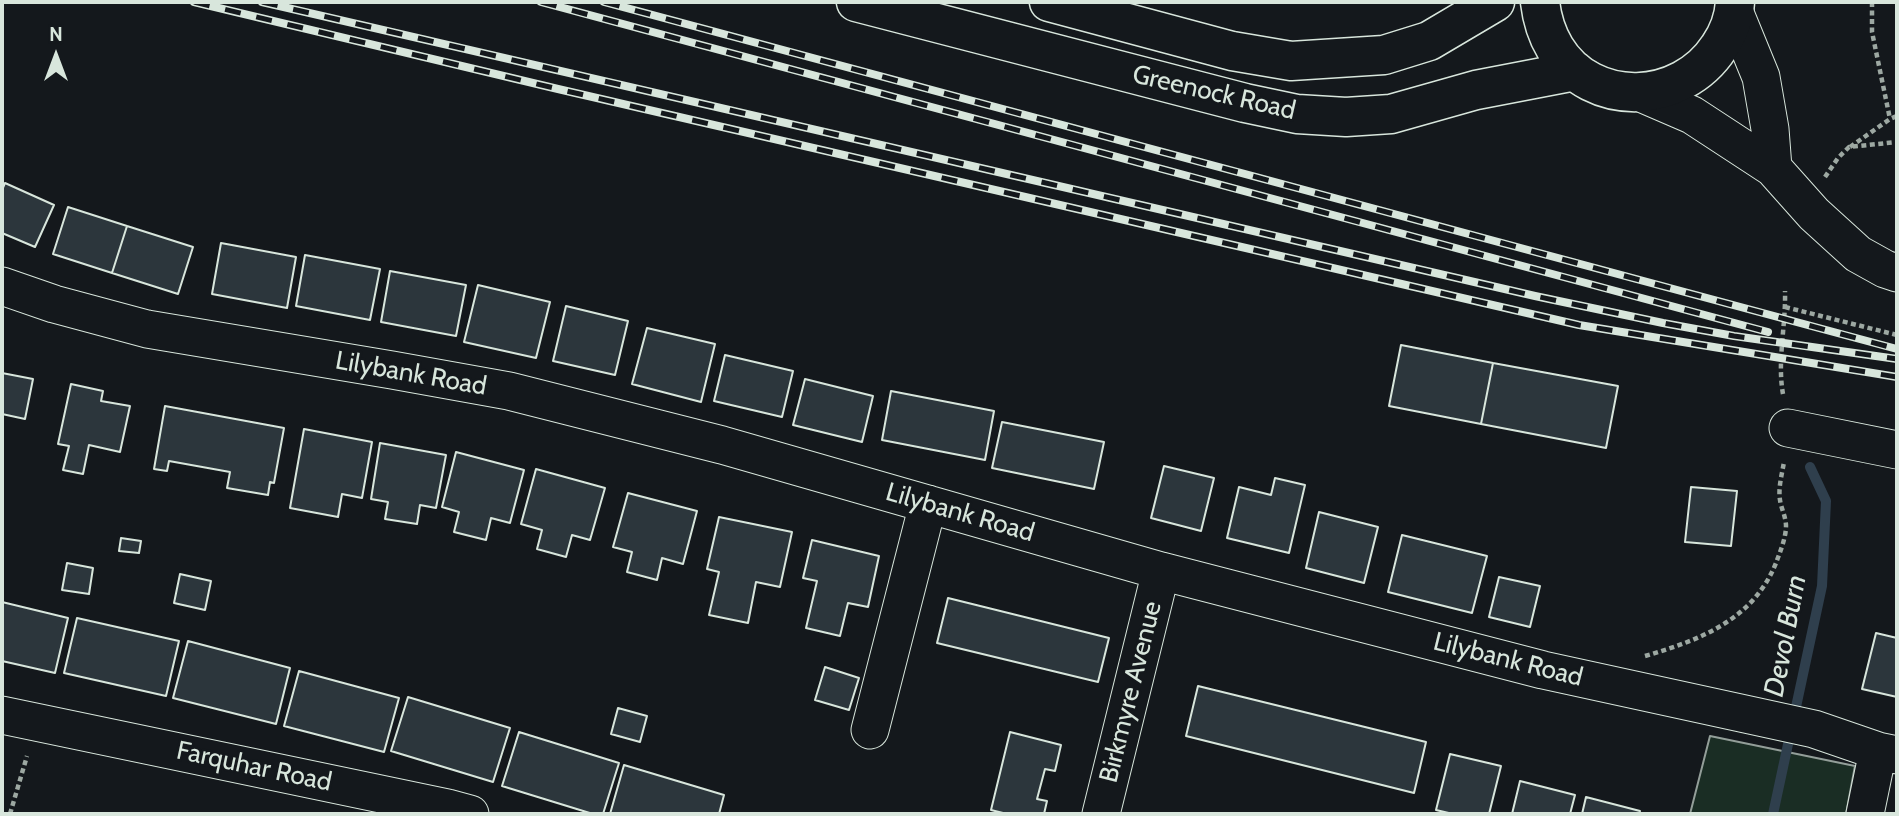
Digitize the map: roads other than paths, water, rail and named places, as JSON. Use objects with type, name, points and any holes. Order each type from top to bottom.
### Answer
[{"type":"highway","name":"Greenock Road","points":[[856,2],[1245,103],[1297,114],[1346,117],[1391,114],[1476,90],[1575,71]]},
{"type":"highway","name":"Greenock Road","points":[[1049,2],[1232,51],[1291,61],[1384,55],[1429,41],[1495,2]]},
{"type":"highway","points":[[1540,2],[1544,25],[1556,50],[1575,71],[1606,87],[1641,93],[1668,88],[1692,76],[1712,59],[1726,36],[1734,6]]},
{"type":"street","points":[[1734,6],[1761,77],[1770,129],[1773,168]]},
{"type":"street","points":[[1641,93],[1692,115],[1773,168],[1814,214],[1858,254],[1897,273]]},
{"type":"street","name":"Lilybank Road","points":[[10,290],[147,329],[509,391],[722,445],[1161,571],[1544,670],[1814,729],[1887,753]]},
{"type":"street","points":[[1788,428],[1897,450]]},
{"type":"street","points":[[870,730],[928,504]]},
{"type":"street","name":"Birkmyre Avenue","points":[[1101,814],[1161,571]]},
{"type":"street","name":"Farquhar Road","points":[[2,715],[470,814]]},
{"type":"street","points":[[1865,814],[1887,753]]},
{"type":"waterway","name":"Devol Burn","points":[[1773,814],[1822,586],[1826,501],[1810,467]]},
{"type":"railway","points":[[194,2],[1579,325],[1897,377]]},
{"type":"railway","points":[[262,2],[1535,296],[1734,336],[1897,359]]},
{"type":"railway","points":[[541,2],[1768,332]]},
{"type":"railway","points":[[604,2],[1897,349]]}]
